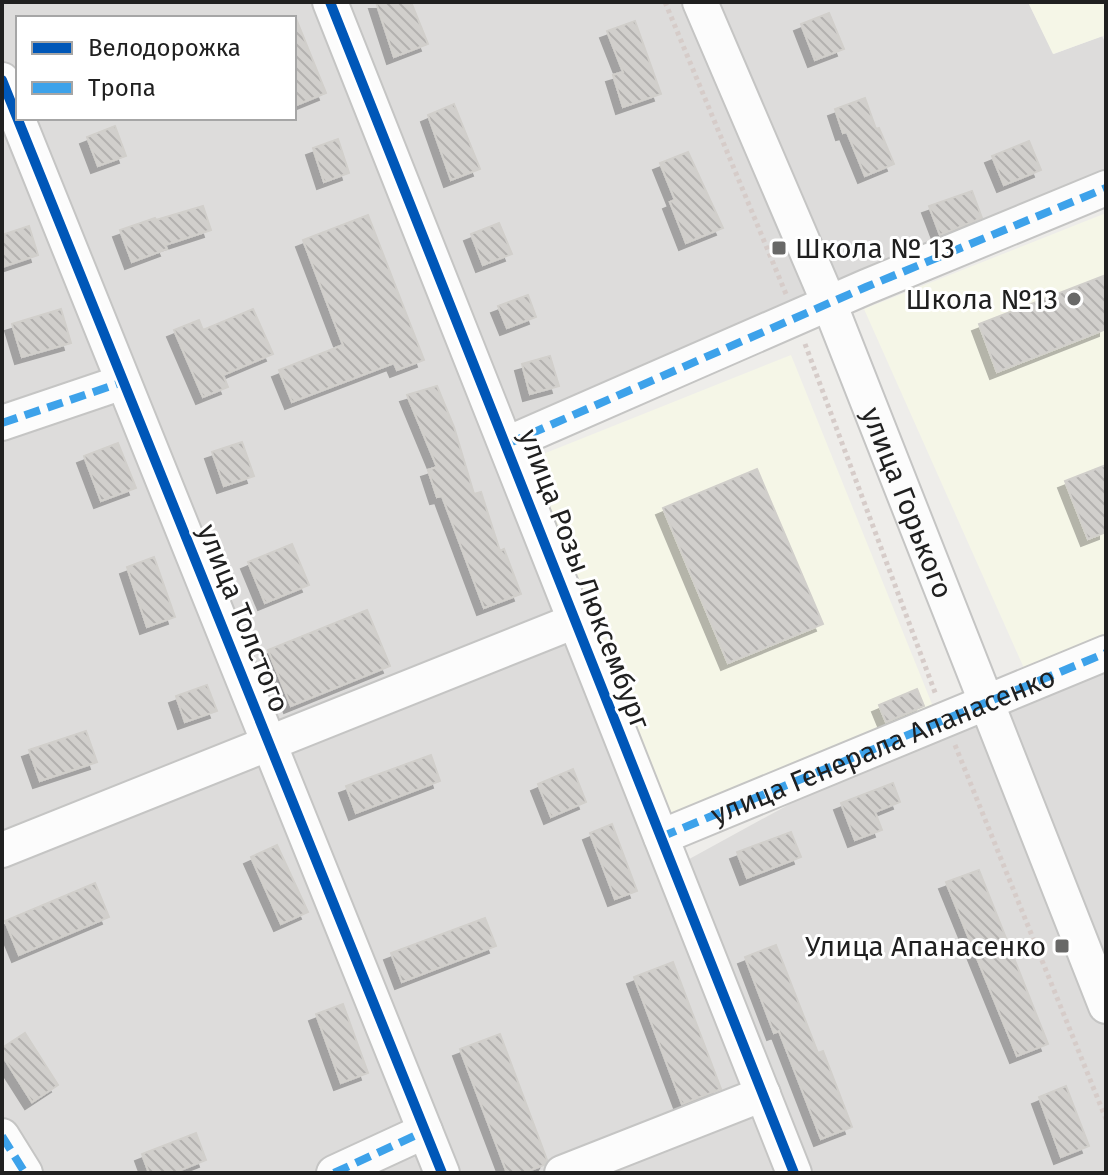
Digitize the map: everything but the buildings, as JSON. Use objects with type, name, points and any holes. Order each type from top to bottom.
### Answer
[{"type":"street","name":"улица Розы Люксембург","points":[[330,2],[794,1173]]},
{"type":"street","name":"улица Горького","points":[[700,2],[829,303],[1106,1006]]},
{"type":"street","name":"улица Толстого","points":[[2,80],[16,115]]},
{"type":"street","name":"улица Толстого","points":[[18,120],[442,1173]]},
{"type":"street","points":[[507,444],[829,303],[1106,188]]},
{"type":"street","points":[[2,423],[123,382]]},
{"type":"street","points":[[2,850],[575,621]]},
{"type":"street","name":"улица Генерала Апанасенко","points":[[661,837],[1106,653]]},
{"type":"street","points":[[562,1173],[763,1094]]},
{"type":"street","points":[[334,1173],[425,1131]]},
{"type":"street","points":[[2,1136],[25,1173]]},
{"type":"path","points":[[665,2],[796,318],[945,719],[1106,1119]]},
{"type":"shaded area","points":[[2,2],[1028,2],[1054,54],[1102,36],[1106,44],[1106,171],[518,431],[682,863],[945,719],[1106,657],[1106,1173],[2,1173]]},
{"type":"shaded area","points":[[1028,2],[1106,2],[1106,35],[1053,54]]},
{"type":"shaded area","points":[[1106,213],[1106,644],[1027,675],[864,309]]},
{"type":"shaded area","points":[[791,355],[934,709],[672,814],[528,460]]},
{"type":"marked path","points":[[507,444],[866,287],[1106,188]]},
{"type":"marked path","points":[[2,423],[123,382]]},
{"type":"marked path","points":[[661,837],[1106,653]]},
{"type":"marked path","points":[[334,1173],[425,1131]]},
{"type":"marked path","points":[[2,1136],[25,1173]]},
{"type":"cycle path","points":[[330,2],[794,1173]]},
{"type":"cycle path","points":[[2,80],[16,115]]},
{"type":"cycle path","points":[[18,120],[442,1173]]},
{"type":"place","name":"Школа № 13","points":[[779,248]]},
{"type":"place","name":"Школа №13","points":[[1074,299]]},
{"type":"place","name":"Улица Апанасенко","points":[[1062,946]]}]
